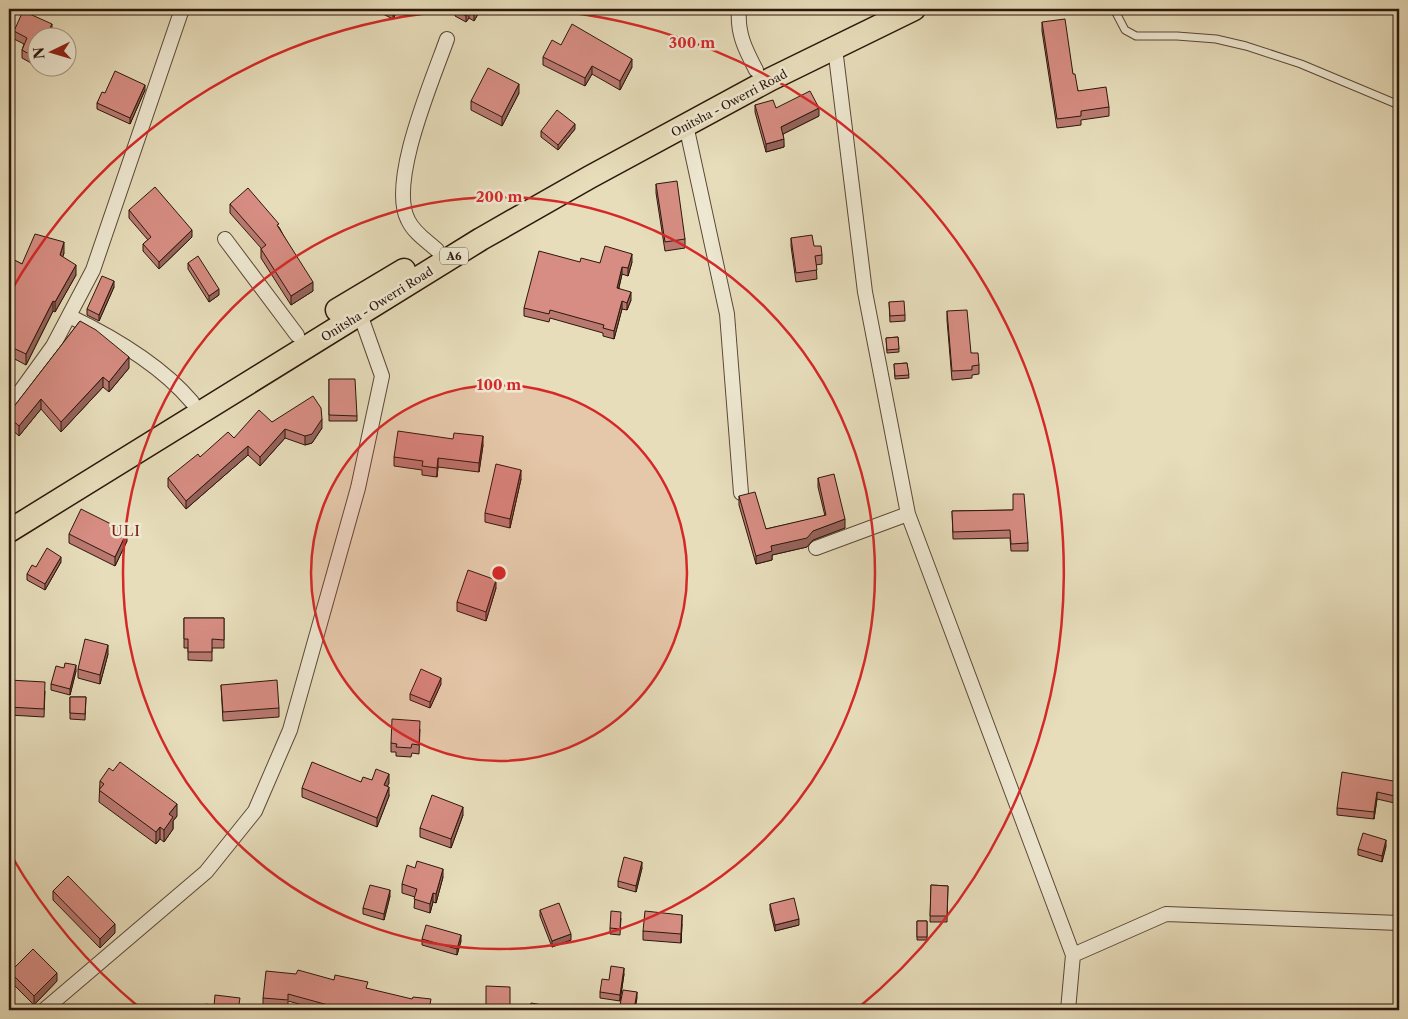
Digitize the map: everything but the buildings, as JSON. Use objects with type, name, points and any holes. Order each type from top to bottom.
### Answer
[{"type":"highway","name":"Onitsha - Owerri Road","points":[[9,515],[437,250],[756,70],[880,9]]},
{"type":"highway","name":"Onitsha - Owerri Road","points":[[9,530],[490,234],[686,125],[914,9]]},
{"type":"street","points":[[9,407],[52,346],[93,270],[182,9]]},
{"type":"street","points":[[739,9],[738,24],[741,40],[756,70]]},
{"type":"street","points":[[437,250],[414,230],[407,219],[402,185],[405,162],[447,39]]},
{"type":"street","points":[[835,48],[865,292],[908,514],[1073,956],[1068,1010]]},
{"type":"street","points":[[686,125],[727,314],[741,493]]},
{"type":"street","points":[[224,239],[297,335]]},
{"type":"street","points":[[44,1010],[206,872],[255,811],[290,730],[358,488],[382,376],[360,314]]},
{"type":"street","points":[[69,316],[102,332],[175,382],[192,402]]},
{"type":"street","points":[[816,548],[908,514]]},
{"type":"street","points":[[1073,956],[1166,914],[1399,923]]},
{"type":"lane","points":[[1114,9],[1126,30],[1136,36],[1196,38],[1246,46],[1301,64],[1399,105]]},
{"type":"district","name":"ULI","points":[[126,530]]}]
